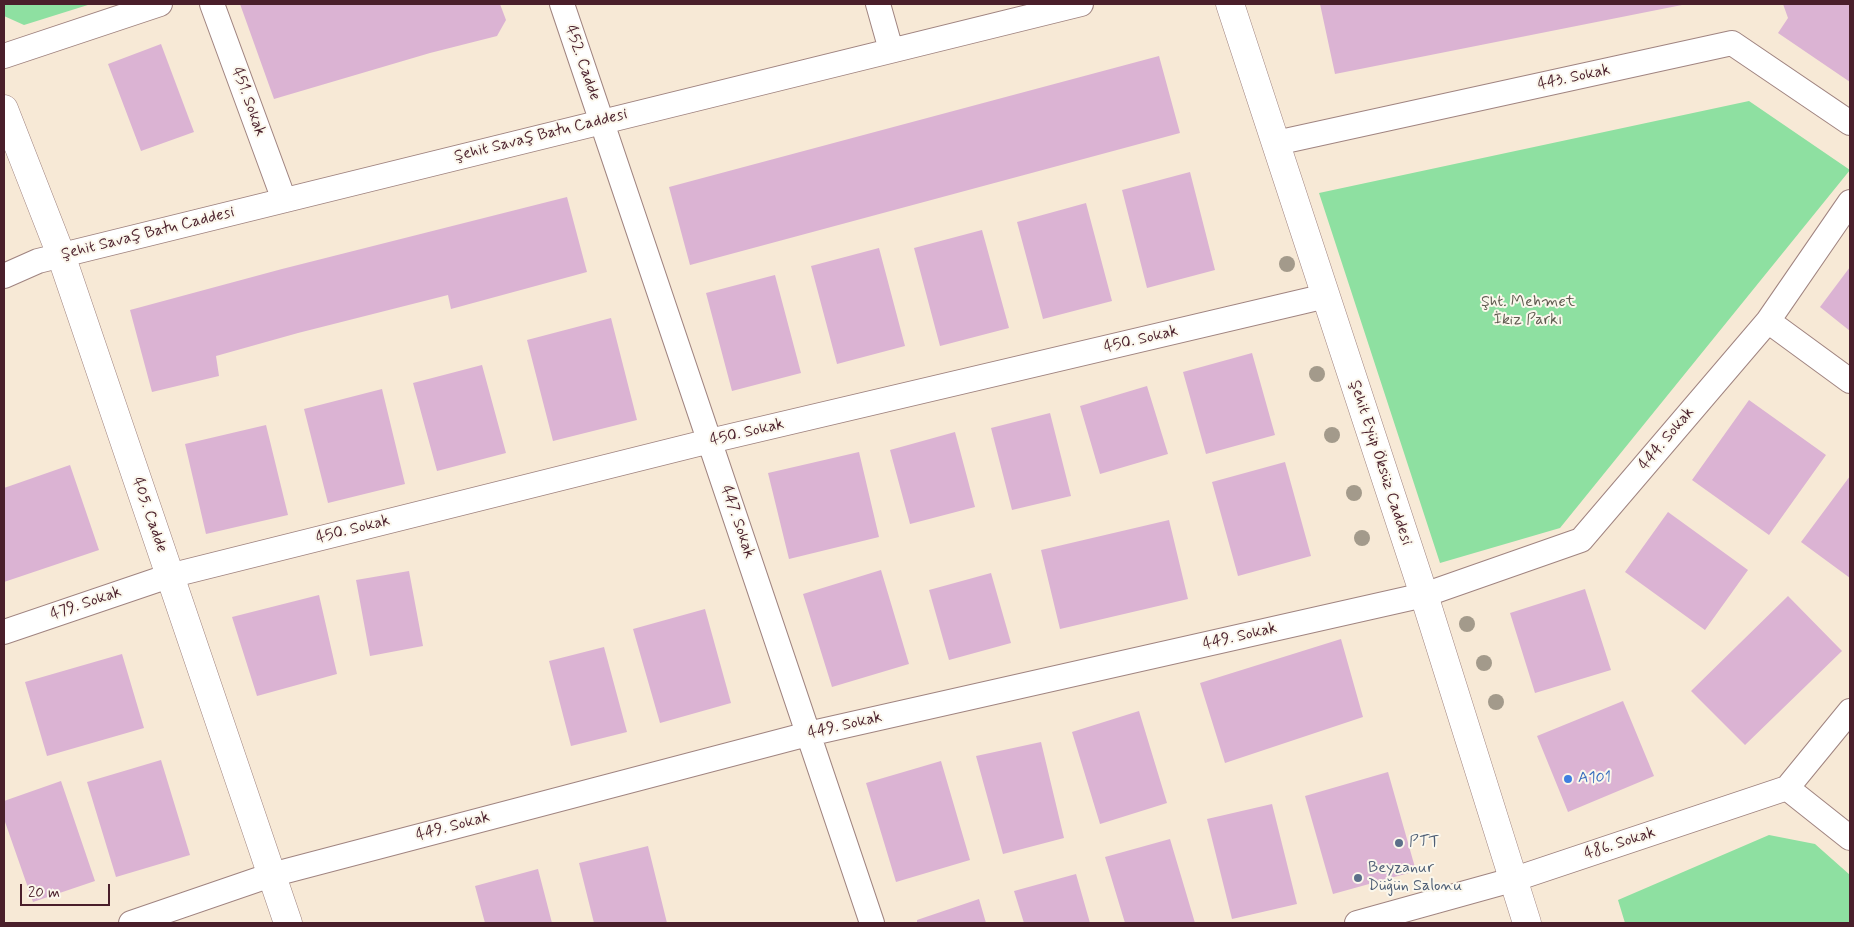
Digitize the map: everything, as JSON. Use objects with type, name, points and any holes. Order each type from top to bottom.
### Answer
[{"type":"street","points":[[4,56],[160,4]]},
{"type":"street","name":"451. Sokak","points":[[212,4],[284,200]]},
{"type":"street","name":"452. Cadde","points":[[562,4],[602,121]]},
{"type":"street","points":[[878,4],[891,50]]},
{"type":"street","name":"Şehit Savaş Batu Caddesi","points":[[4,276],[38,261],[1081,4]]},
{"type":"street","name":"Şehit Eyüp Öksüz Caddesi","points":[[1230,4],[1424,595],[1527,923]]},
{"type":"street","name":"443. Sokak","points":[[1276,143],[1732,43],[1850,123]]},
{"type":"street","name":"405. Cadde","points":[[4,109],[62,255],[169,576],[288,923]]},
{"type":"street","name":"447. Sokak","points":[[602,121],[872,923]]},
{"type":"street","name":"444. Sokak","points":[[1424,595],[1581,540],[1768,321],[1850,202]]},
{"type":"street","name":"450. Sokak","points":[[169,576],[710,442],[1326,296]]},
{"type":"street","points":[[1768,321],[1850,381]]},
{"type":"street","name":"479. Sokak","points":[[4,632],[169,576]]},
{"type":"street","name":"449. Sokak","points":[[131,923],[271,875],[808,734],[1424,595]]},
{"type":"street","points":[[1850,711],[1787,788],[1850,838]]},
{"type":"street","name":"486. Sokak","points":[[1357,923],[1512,880],[1787,788]]},
{"type":"green space","points":[[4,4],[91,4],[24,25],[4,16]]},
{"type":"green space","name":"Şht. Mehmet İkiz Parkı","points":[[1749,101],[1850,170],[1560,528],[1440,563],[1319,193]]},
{"type":"green space","points":[[1769,835],[1815,844],[1850,875],[1850,923],[1625,923],[1618,900]]},
{"type":"building","points":[[240,4],[500,4],[506,20],[497,36],[430,53],[274,99]]},
{"type":"building","points":[[1320,4],[1682,4],[1682,5],[1335,74]]},
{"type":"building","points":[[1783,4],[1850,4],[1850,82],[1778,33],[1788,18]]},
{"type":"building","points":[[161,44],[194,132],[141,151],[108,64]]},
{"type":"building","points":[[1159,56],[1180,133],[690,265],[669,187]]},
{"type":"building","points":[[1190,172],[1215,270],[1147,288],[1122,190]]},
{"type":"building","points":[[567,197],[587,272],[451,309],[448,295],[298,333],[216,356],[219,376],[152,392],[130,310],[282,269]]},
{"type":"building","points":[[1086,203],[1112,301],[1043,319],[1017,222]]},
{"type":"building","points":[[982,230],[1009,328],[940,346],[914,248]]},
{"type":"building","points":[[879,248],[905,346],[837,364],[811,266]]},
{"type":"building","points":[[1850,267],[1850,331],[1820,307]]},
{"type":"building","points":[[775,275],[801,373],[732,391],[706,293]]},
{"type":"building","points":[[611,318],[637,420],[553,441],[527,340]]},
{"type":"building","points":[[1252,353],[1275,435],[1206,454],[1183,372]]},
{"type":"building","points":[[482,365],[506,453],[437,471],[413,383]]},
{"type":"building","points":[[1147,386],[1168,454],[1100,474],[1080,406]]},
{"type":"building","points":[[382,389],[405,484],[328,503],[304,409]]},
{"type":"building","points":[[1749,400],[1826,455],[1769,535],[1692,480]]},
{"type":"building","points":[[1050,413],[1071,496],[1012,510],[991,428]]},
{"type":"building","points":[[266,425],[288,515],[206,534],[185,444]]},
{"type":"building","points":[[955,432],[975,507],[910,524],[890,450]]},
{"type":"building","points":[[859,452],[879,537],[789,559],[768,473]]},
{"type":"building","points":[[1285,462],[1311,556],[1238,576],[1212,482]]},
{"type":"building","points":[[70,465],[99,550],[4,582],[4,488]]},
{"type":"building","points":[[1850,476],[1850,578],[1801,542]]},
{"type":"building","points":[[1668,512],[1748,570],[1705,630],[1625,572]]},
{"type":"building","points":[[1169,520],[1188,599],[1060,629],[1041,550]]},
{"type":"building","points":[[881,570],[909,664],[832,687],[803,594]]},
{"type":"building","points":[[409,571],[423,646],[370,656],[356,580]]},
{"type":"building","points":[[991,573],[1011,643],[949,660],[929,590]]},
{"type":"building","points":[[1585,589],[1611,670],[1535,693],[1510,613]]},
{"type":"building","points":[[319,595],[337,674],[257,696],[232,617]]},
{"type":"building","points":[[1788,596],[1842,651],[1745,745],[1691,691]]},
{"type":"building","points":[[705,609],[731,703],[660,723],[633,629]]},
{"type":"building","points":[[1341,639],[1363,717],[1225,763],[1200,683]]},
{"type":"building","points":[[604,647],[627,732],[571,746],[549,661]]},
{"type":"building","points":[[122,654],[144,728],[47,756],[25,682]]},
{"type":"building","points":[[1623,701],[1654,776],[1568,812],[1537,736]]},
{"type":"building","points":[[1139,711],[1167,803],[1100,824],[1072,732]]},
{"type":"building","points":[[1041,742],[1064,838],[1003,854],[976,756]]},
{"type":"building","points":[[161,760],[190,855],[116,877],[87,782]]},
{"type":"building","points":[[941,761],[970,860],[896,882],[866,783]]},
{"type":"building","points":[[1388,772],[1416,871],[1333,894],[1305,796]]},
{"type":"building","points":[[61,781],[95,881],[33,902],[4,819],[4,801]]},
{"type":"building","points":[[1272,804],[1297,904],[1232,919],[1207,819]]},
{"type":"building","points":[[1170,839],[1195,923],[1125,923],[1105,857]]},
{"type":"building","points":[[648,846],[667,923],[594,923],[579,863]]},
{"type":"building","points":[[538,869],[552,923],[485,923],[475,886]]},
{"type":"building","points":[[1076,874],[1090,923],[1024,923],[1014,891]]},
{"type":"building","points":[[979,899],[986,923],[917,923],[917,920]]},
{"type":"place","name":"A101","points":[[1568,779]]},
{"type":"place","name":"PTT","points":[[1399,843]]},
{"type":"place","name":"Beyzanur Düğün Salonu","points":[[1358,878]]}]
